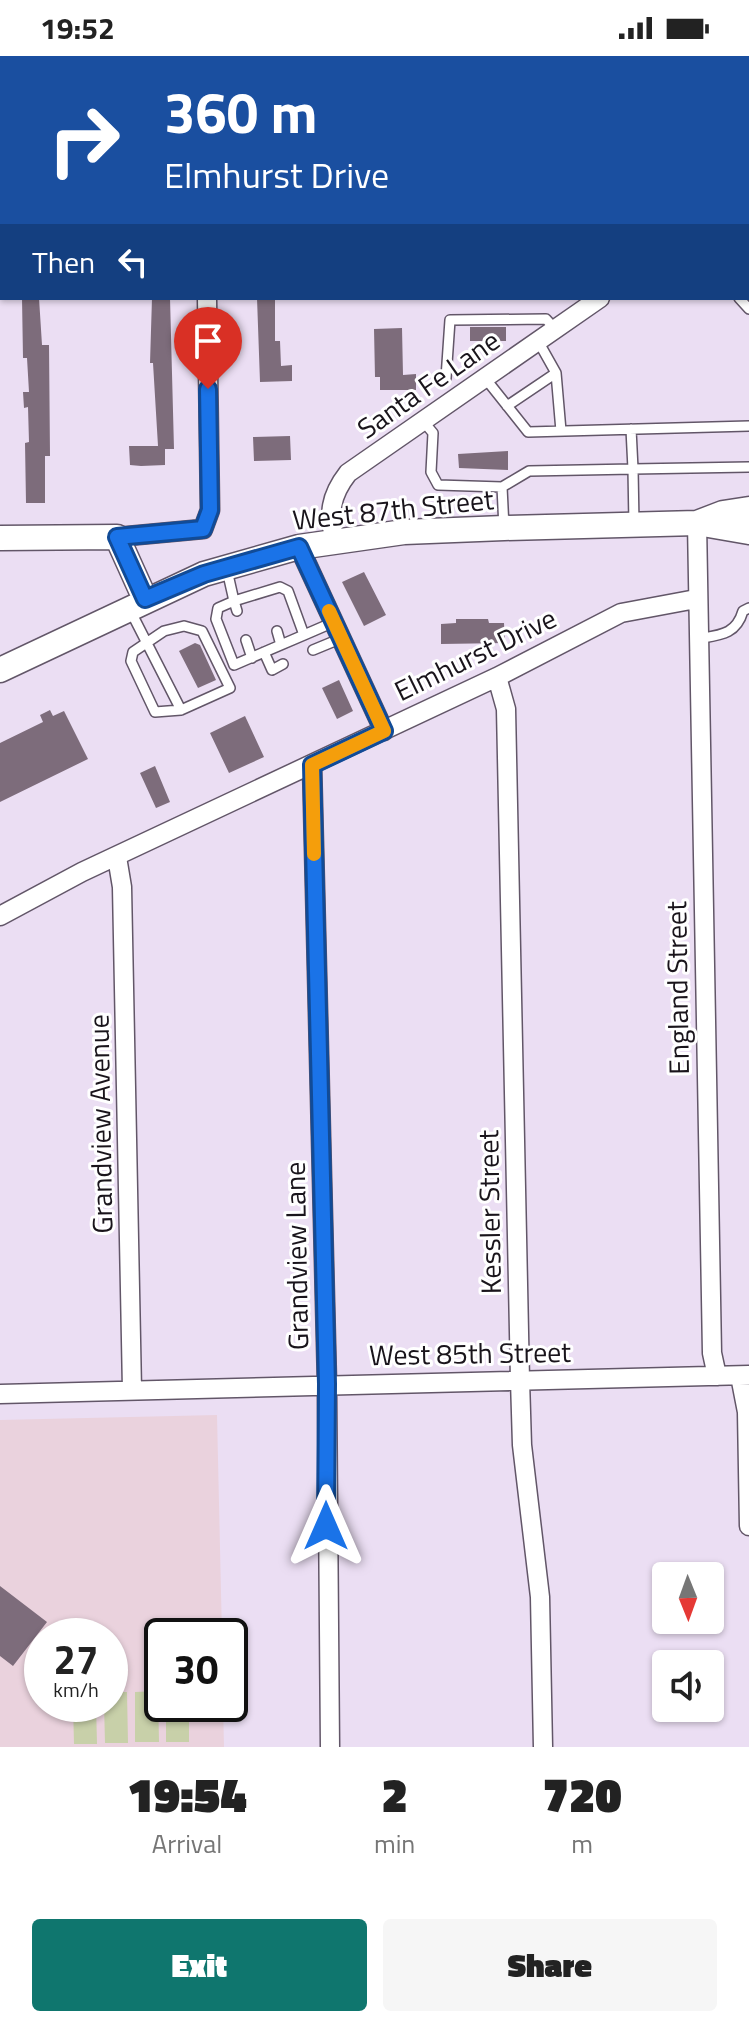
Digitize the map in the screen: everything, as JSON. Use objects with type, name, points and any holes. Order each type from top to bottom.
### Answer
[{"type":"main road","name":"West 87th Street","points":[[697,523],[723,513],[749,509]]},
{"type":"main road","name":"West 87th Street","points":[[0,670],[137,603],[226,567],[299,547],[404,532],[504,528],[697,523],[749,532]]},
{"type":"main road","points":[[0,538],[117,537],[137,603]]},
{"type":"street","points":[[117,537],[203,529],[207,520],[210,510],[207,300]]},
{"type":"street","name":"Santa Fe Lane","points":[[335,542],[330,514],[336,488],[348,473],[597,300]]},
{"type":"street","points":[[696,599],[697,523]]},
{"type":"street","points":[[299,547],[384,731]]},
{"type":"street","name":"England Street","points":[[696,599],[712,1353],[717,1376]]},
{"type":"street","name":"Elmhurst Drive","points":[[0,915],[497,677],[621,613],[696,599]]},
{"type":"street","name":"Kessler Street","points":[[497,677],[506,709],[522,1445],[540,1597],[543,1747]]},
{"type":"street","name":"Grandview Lane","points":[[312,765],[327,1384],[330,1747]]},
{"type":"street","name":"Grandview Avenue","points":[[117,857],[122,887],[132,1390]]},
{"type":"street","points":[[744,1376],[749,1526]]},
{"type":"street","name":"West 85th Street","points":[[0,1394],[744,1376]]},
{"type":"lane","points":[[446,378],[450,320],[546,319],[555,329]]},
{"type":"lane","points":[[538,341],[556,373],[561,431]]},
{"type":"lane","points":[[507,406],[556,373]]},
{"type":"lane","points":[[485,378],[528,432],[749,426]]},
{"type":"lane","points":[[423,421],[433,433],[431,472],[438,485],[502,487],[529,471],[749,467]]},
{"type":"lane","points":[[631,429],[634,524]]},
{"type":"lane","points":[[502,487],[504,528]]},
{"type":"lane","points":[[226,567],[234,590],[235,606]]},
{"type":"lane","points":[[304,635],[288,591],[280,587],[265,590],[235,606],[218,608],[216,619],[234,665],[304,635],[338,630]]},
{"type":"lane","points":[[265,590],[268,601]]},
{"type":"lane","points":[[137,603],[146,640],[181,710]]},
{"type":"lane","points":[[697,639],[728,634],[737,627],[743,611],[749,608]]},
{"type":"lane","points":[[184,626],[202,631],[230,688],[181,710],[155,712],[131,661],[133,652],[146,640],[184,626]]},
{"type":"lane","points":[[313,650],[338,630]]},
{"type":"lane","points":[[277,631],[281,645]]},
{"type":"lane","points":[[246,640],[252,658]]},
{"type":"lane","points":[[264,652],[272,670],[283,664]]},
{"type":"shaded area","points":[[217,1415],[222,1618],[144,1618],[144,1722],[223,1722],[224,1747],[0,1747],[0,1420]]},
{"type":"green space","points":[[135,1692],[144,1692],[144,1722],[159,1722],[159,1742],[135,1742]]},
{"type":"green space","points":[[73,1722],[96,1722],[97,1744],[74,1744]]},
{"type":"green space","points":[[104,1722],[128,1722],[128,1743],[105,1743]]},
{"type":"green space","points":[[166,1722],[189,1722],[189,1742],[166,1742]]},
{"type":"building","points":[[22,300],[39,300],[42,345],[49,345],[50,456],[45,456],[45,503],[26,503],[25,443],[29,442],[28,407],[24,408],[23,392],[29,392],[27,358],[23,358]]},
{"type":"building","points":[[152,300],[170,300],[174,449],[165,449],[165,465],[130,465],[129,446],[158,446],[153,363],[150,363]]},
{"type":"building","points":[[257,300],[275,300],[275,341],[280,341],[281,366],[292,365],[292,381],[260,382]]},
{"type":"building","points":[[470,327],[506,327],[506,341],[470,341]]},
{"type":"building","points":[[402,328],[403,375],[416,374],[416,390],[380,390],[380,377],[375,377],[374,329]]},
{"type":"building","points":[[290,436],[291,460],[254,461],[253,437]]},
{"type":"building","points":[[508,451],[508,470],[459,468],[458,454]]},
{"type":"building","points":[[364,572],[386,615],[364,626],[342,582]]},
{"type":"building","points":[[456,619],[488,619],[489,623],[504,623],[505,643],[441,644],[441,624],[456,623]]},
{"type":"building","points":[[195,643],[200,645],[216,680],[198,688],[179,651]]},
{"type":"building","points":[[339,680],[353,711],[337,719],[322,688]]},
{"type":"building","points":[[50,710],[53,716],[64,711],[88,759],[0,802],[0,743],[43,722],[40,715]]},
{"type":"building","points":[[245,716],[264,757],[229,773],[210,733]]},
{"type":"building","points":[[155,766],[170,802],[156,808],[140,773]]},
{"type":"building","points":[[0,1586],[42,1618],[24,1618],[24,1652],[13,1666],[0,1656]]},
{"type":"slow traffic","points":[[314,854],[312,765],[384,731],[329,611]]},
{"type":"route","points":[[208,389],[210,510],[203,529],[117,537],[145,599],[204,574],[299,547],[384,731],[312,765],[327,1384],[326,1526]]}]
